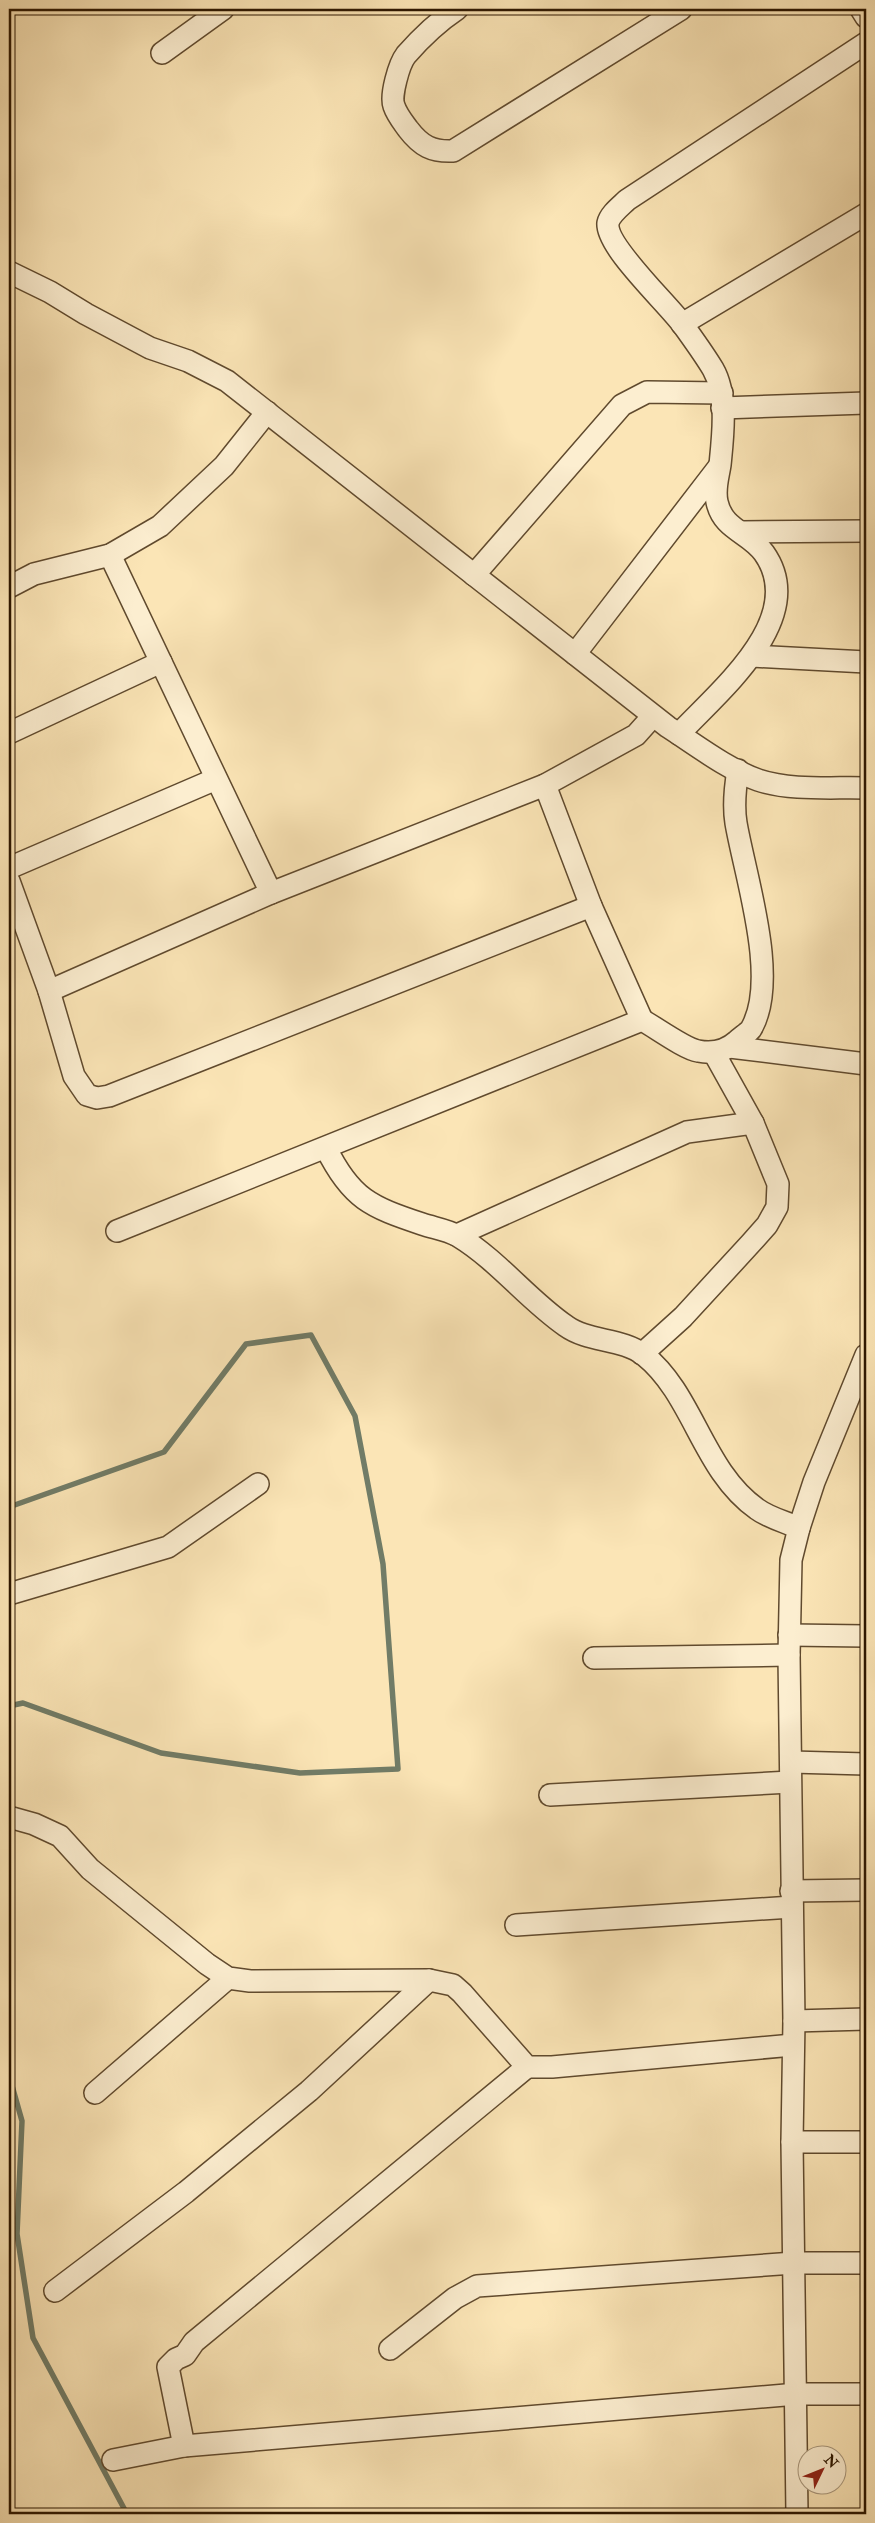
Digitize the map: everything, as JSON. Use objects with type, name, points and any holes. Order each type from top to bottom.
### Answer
[{"type":"street","points":[[162,53],[223,9]]},
{"type":"street","points":[[457,9],[405,56],[394,86],[393,105],[402,120],[424,145],[438,152],[453,151],[682,9]]},
{"type":"street","points":[[861,9],[866,18]]},
{"type":"street","points":[[679,734],[752,656],[770,624],[778,585],[772,565],[761,549],[741,532],[728,525],[719,509],[715,493],[720,465],[722,400],[712,368],[682,324],[618,249],[609,235],[608,222],[615,211],[627,200],[866,43]]},
{"type":"street","points":[[682,324],[866,214]]},
{"type":"street","points":[[9,272],[50,292],[86,314],[150,348],[188,361],[227,381],[653,716],[738,770],[759,780],[797,786],[866,788]]},
{"type":"street","points":[[474,575],[622,405],[647,392],[722,400],[866,403]]},
{"type":"street","points":[[9,587],[34,574],[110,555],[160,526],[224,466],[267,412]]},
{"type":"street","points":[[575,654],[720,465]]},
{"type":"street","points":[[741,532],[866,532]]},
{"type":"street","points":[[110,555],[271,893]]},
{"type":"street","points":[[752,656],[866,662]]},
{"type":"street","points":[[9,732],[160,662]]},
{"type":"street","points":[[49,992],[271,893],[545,785],[636,736],[653,716]]},
{"type":"street","points":[[722,1050],[751,1030],[760,1004],[760,954],[751,890],[735,822],[734,797],[738,770]]},
{"type":"street","points":[[9,868],[216,779]]},
{"type":"street","points":[[545,785],[591,906],[642,1020],[696,1051],[722,1050],[866,1064]]},
{"type":"street","points":[[9,881],[49,992],[74,1076],[87,1095],[97,1098],[109,1096],[591,906]]},
{"type":"street","points":[[117,1231],[642,1020]]},
{"type":"street","points":[[642,1354],[683,1316],[751,1243],[767,1225],[777,1207],[778,1184],[722,1050]]},
{"type":"street","points":[[457,1235],[686,1132],[753,1123]]},
{"type":"street","points":[[326,1148],[346,1183],[359,1196],[383,1211],[457,1235],[505,1272],[567,1327],[642,1354],[669,1380],[694,1428],[730,1484],[758,1510],[799,1528]]},
{"type":"street","points":[[797,2514],[797,2394],[792,2142],[794,2021],[789,1645],[791,1560],[814,1482],[866,1355]]},
{"type":"street","points":[[9,1594],[168,1547],[258,1484]]},
{"type":"street","points":[[594,1658],[789,1645],[866,1636]]},
{"type":"street","points":[[550,1795],[866,1764]]},
{"type":"street","points":[[9,1817],[34,1824],[60,1836],[90,1869],[159,1927],[228,1978],[250,1981],[429,1980],[453,1986],[462,1993],[527,2067]]},
{"type":"street","points":[[516,1925],[792,1899],[866,1890]]},
{"type":"street","points":[[95,2093],[228,1978]]},
{"type":"street","points":[[55,2291],[186,2192],[309,2091],[429,1980]]},
{"type":"street","points":[[794,2021],[866,2019]]},
{"type":"street","points":[[184,2446],[168,2368],[170,2363],[185,2356],[194,2342],[527,2067],[552,2067],[793,2045]]},
{"type":"street","points":[[792,2142],[866,2142]]},
{"type":"street","points":[[390,2349],[455,2298],[477,2286],[794,2263],[866,2263]]},
{"type":"street","points":[[113,2460],[184,2446],[797,2394],[866,2394]]},
{"type":"waterway","points":[[9,1507],[164,1452],[246,1344],[311,1335],[355,1416],[383,1564],[398,1769],[300,1773],[161,1753],[23,1703],[9,1706]]},
{"type":"waterway","points":[[9,2075],[22,2121],[17,2234],[33,2338],[127,2514]]}]
